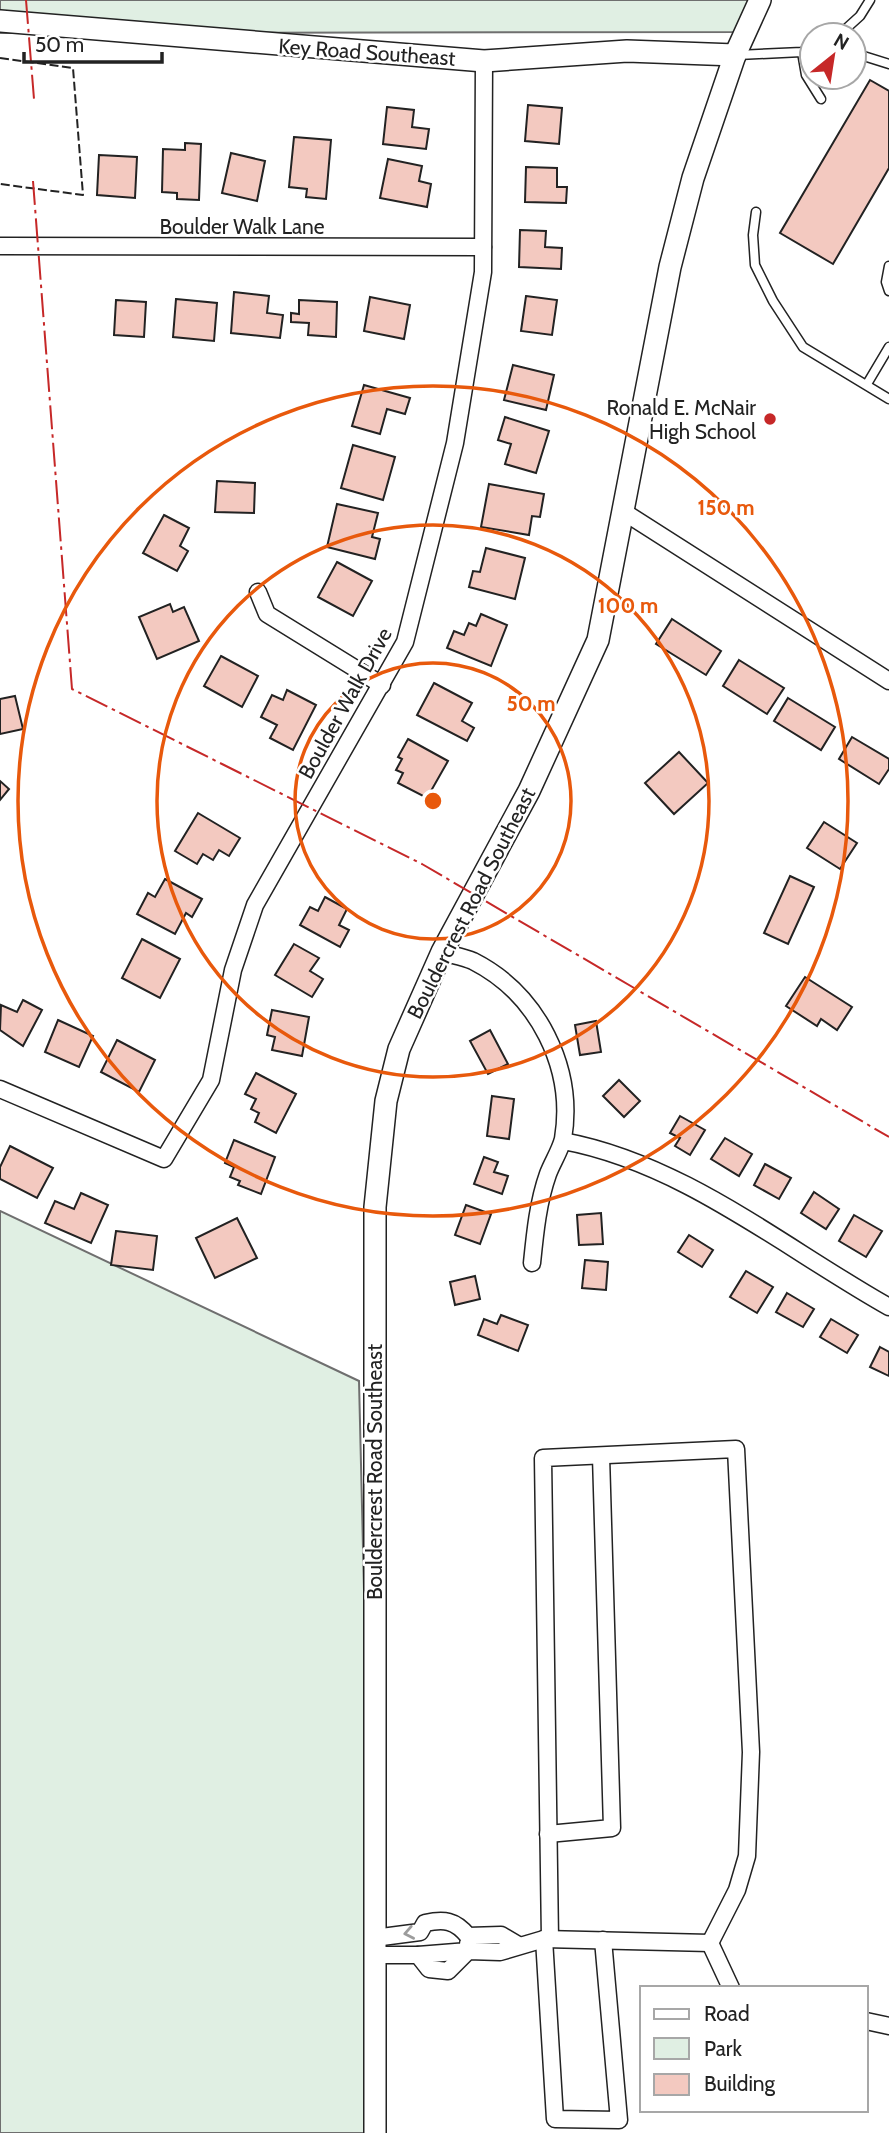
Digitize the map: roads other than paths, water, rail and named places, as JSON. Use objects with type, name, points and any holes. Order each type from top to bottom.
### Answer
[{"type":"street","name":"Bouldercrest Road Southeast","points":[[374,2133],[374,1207],[386,1101],[399,1049],[442,951],[499,849],[586,671],[598,640],[670,267],[707,131],[735,55],[760,0]]},
{"type":"street","name":"Key Road Southeast","points":[[0,21],[484,61],[627,51],[735,55]]},
{"type":"street","name":"Boulder Walk Drive","points":[[0,1089],[164,1160],[211,1080],[233,970],[255,905],[405,642],[455,443],[483,272],[484,61]]},
{"type":"street","name":"Boulder Walk Lane","points":[[0,246],[483,247]]},
{"type":"street","points":[[624,512],[889,681]]},
{"type":"street","points":[[258,592],[267,614],[382,685]]},
{"type":"street","points":[[442,951],[473,961],[509,988],[541,1020],[553,1046],[564,1096],[562,1140],[541,1200],[531,1263]]},
{"type":"street","points":[[562,1140],[600,1147],[689,1186],[889,1307]]},
{"type":"street","points":[[603,1940],[619,2120],[555,2119],[547,1939],[543,1458],[736,1449],[751,1752],[747,1856],[737,1890],[710,1943]]},
{"type":"street","points":[[548,1833],[612,1828],[601,1456]]},
{"type":"street","points":[[374,1947],[421,1932],[425,1923],[444,1919],[460,1926],[468,1943]]},
{"type":"street","points":[[374,1947],[418,1955],[468,1943],[500,1952],[517,1945],[547,1939],[710,1943]]},
{"type":"street","points":[[710,1943],[730,1986]]},
{"type":"street","points":[[868,2021],[889,2026]]},
{"type":"lane","points":[[854,21],[870,0]]},
{"type":"lane","points":[[735,55],[798,52]]},
{"type":"lane","points":[[868,57],[889,64]]},
{"type":"lane","points":[[816,91],[821,99]]},
{"type":"lane","points":[[756,212],[752,235],[755,265],[773,301],[803,347],[889,399]]},
{"type":"lane","points":[[889,266],[886,282],[889,291]]},
{"type":"lane","points":[[866,384],[889,347]]},
{"type":"place","name":"Ronald E. McNair High School","points":[[770,419]]}]
